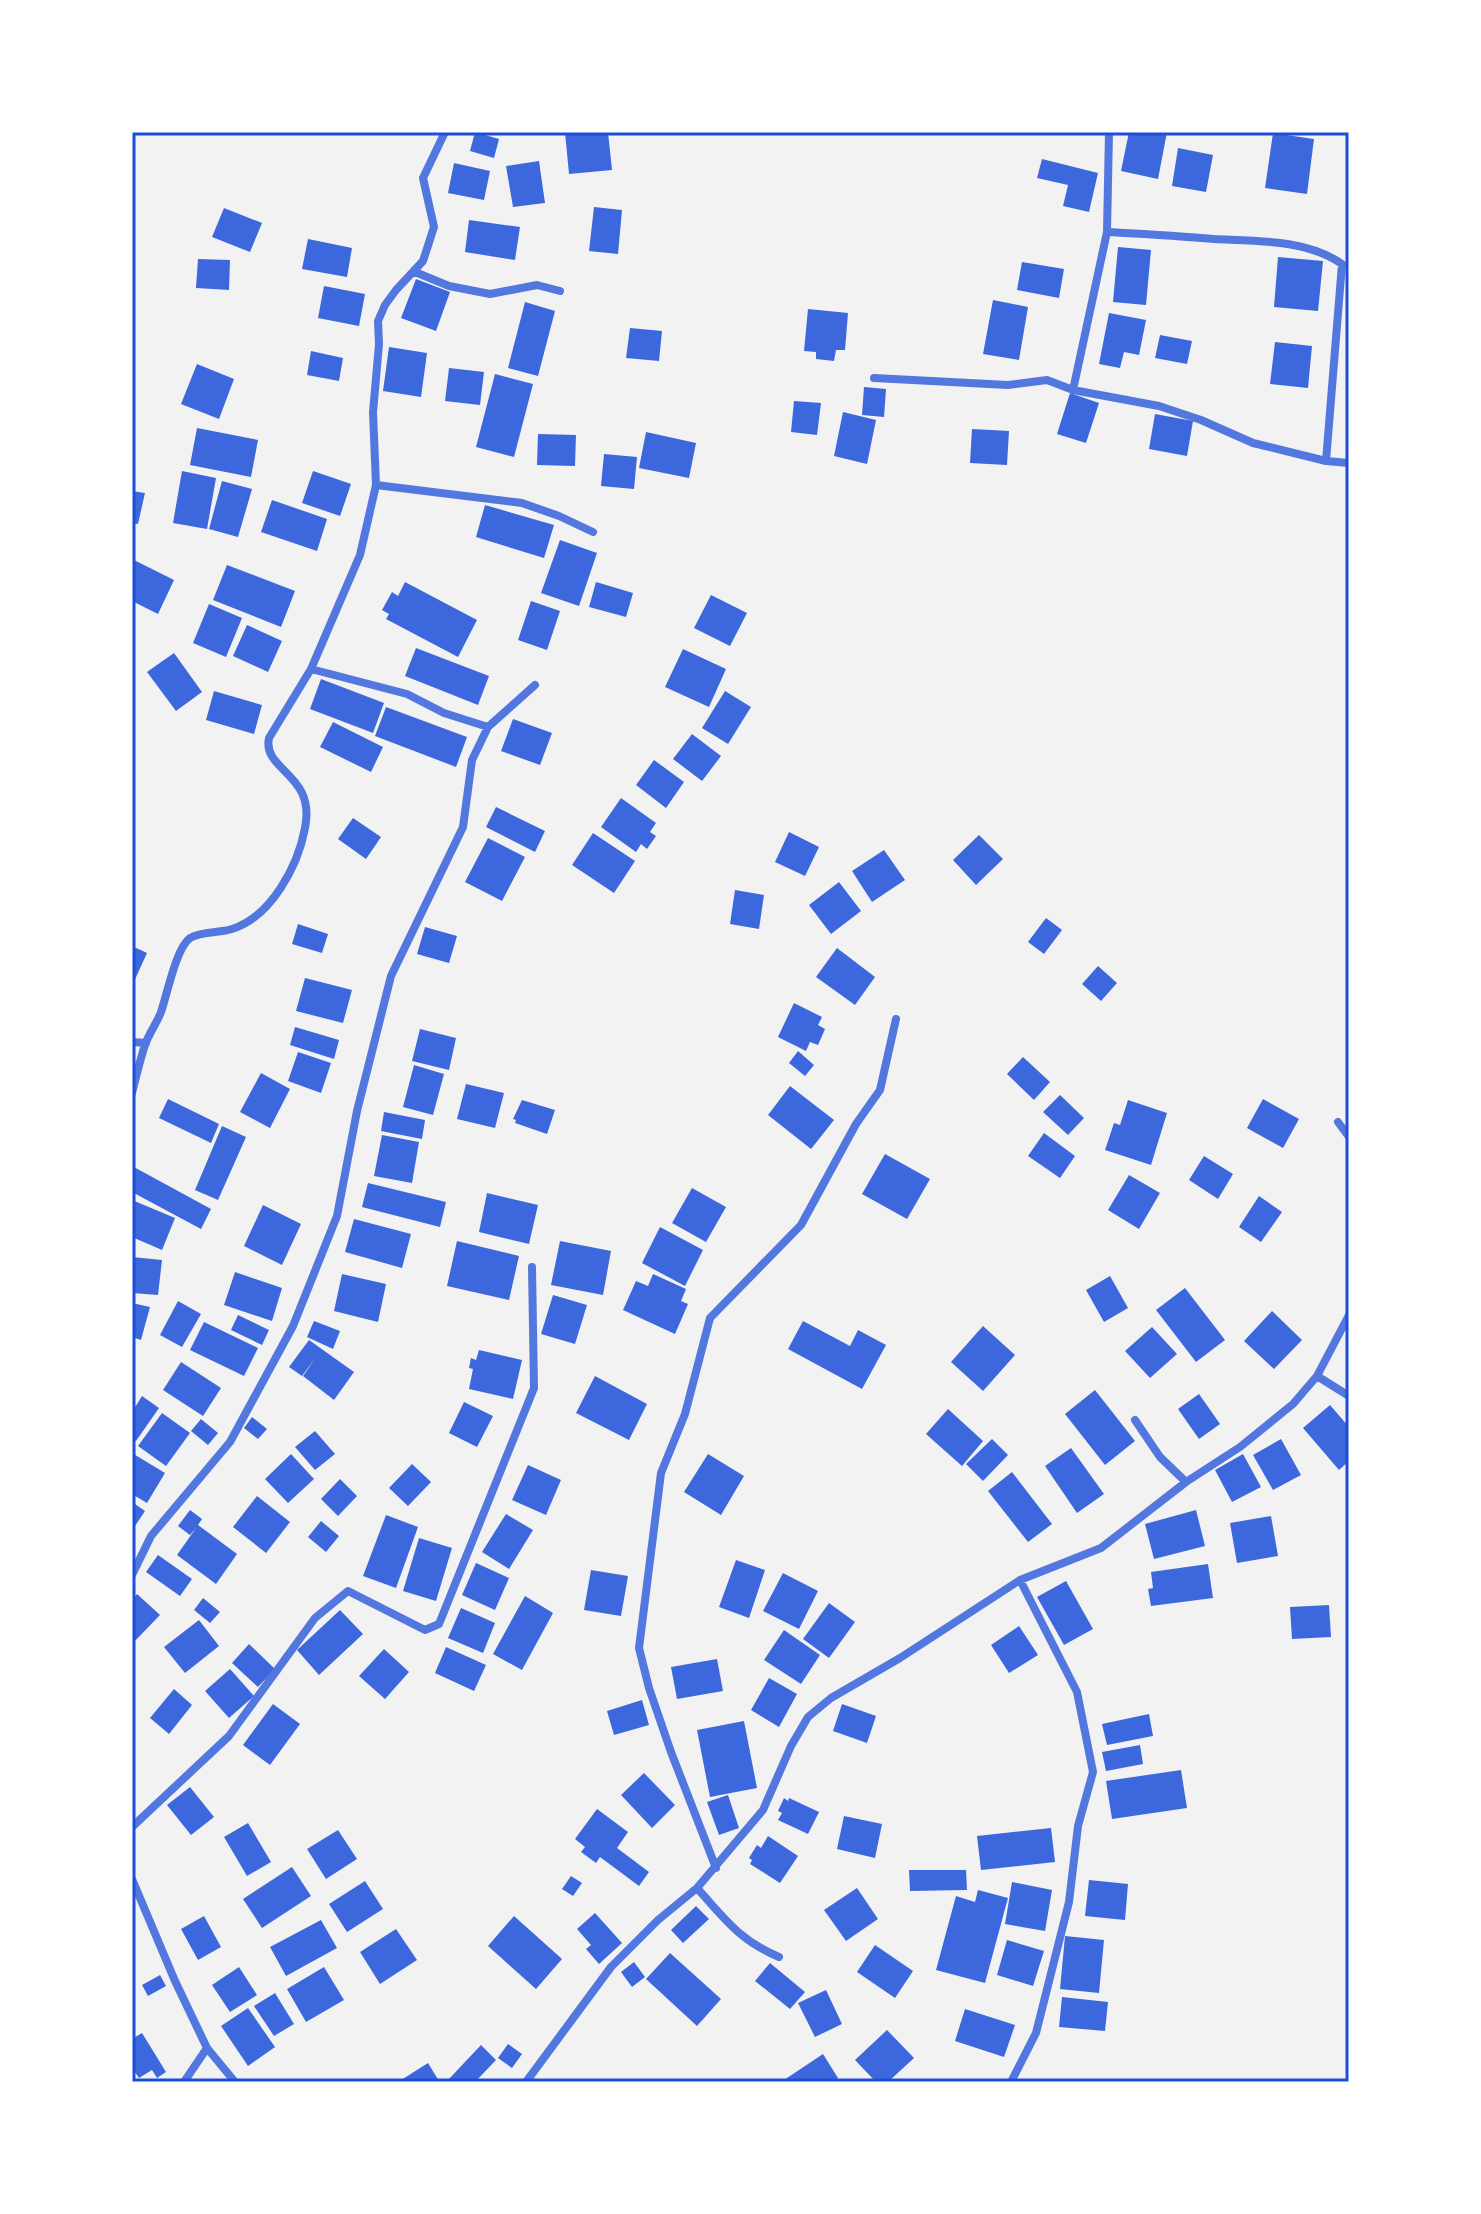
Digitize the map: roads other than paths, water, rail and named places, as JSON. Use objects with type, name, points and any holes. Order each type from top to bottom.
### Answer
[{"type":"street","points":[[132,1093],[146,1043],[160,1016],[183,946],[191,937],[233,929],[254,917],[279,890],[295,860],[305,827],[307,801],[298,783],[270,756],[267,747],[269,738],[311,669],[360,555],[376,485],[373,412],[378,321],[396,290],[423,261],[434,227],[423,178],[445,132]]},
{"type":"street","points":[[1073,390],[1107,232],[1109,132]]},
{"type":"street","points":[[1107,232],[1270,242],[1307,248],[1330,255],[1345,264],[1326,461]]},
{"type":"street","points":[[415,272],[449,286],[490,294],[537,285],[560,291]]},
{"type":"street","points":[[874,378],[1008,385],[1047,380],[1073,390],[1159,406],[1253,443],[1326,461],[1349,463]]},
{"type":"street","points":[[376,485],[522,503],[593,532]]},
{"type":"street","points":[[311,669],[407,694],[444,713],[488,727]]},
{"type":"street","points":[[132,1575],[151,1536],[230,1442],[293,1326],[337,1216],[363,1085],[391,976],[463,827],[472,760],[488,727],[535,685]]},
{"type":"street","points":[[716,1868],[671,1752],[639,1648],[661,1473],[685,1414],[710,1318],[801,1225],[856,1124],[880,1090],[896,1019]]},
{"type":"street","points":[[132,1042],[146,1043]]},
{"type":"street","points":[[1338,1122],[1349,1137]]},
{"type":"street","points":[[132,1827],[229,1736],[315,1618],[348,1591],[425,1630],[439,1624],[534,1388],[532,1267]]},
{"type":"street","points":[[526,2082],[611,1967],[658,1920],[697,1888],[763,1810],[791,1746],[808,1717],[831,1698],[900,1658],[1020,1580],[1101,1548],[1186,1482],[1240,1447],[1293,1404],[1317,1376],[1349,1315]]},
{"type":"street","points":[[1317,1376],[1349,1396]]},
{"type":"street","points":[[1135,1420],[1160,1457],[1186,1482]]},
{"type":"street","points":[[1011,2082],[1036,2033],[1069,1902],[1078,1826],[1093,1772],[1077,1692],[1020,1580]]},
{"type":"street","points":[[132,1879],[207,2048],[235,2082]]},
{"type":"street","points":[[697,1888],[754,1947],[779,1957]]},
{"type":"street","points":[[184,2082],[207,2048]]}]
